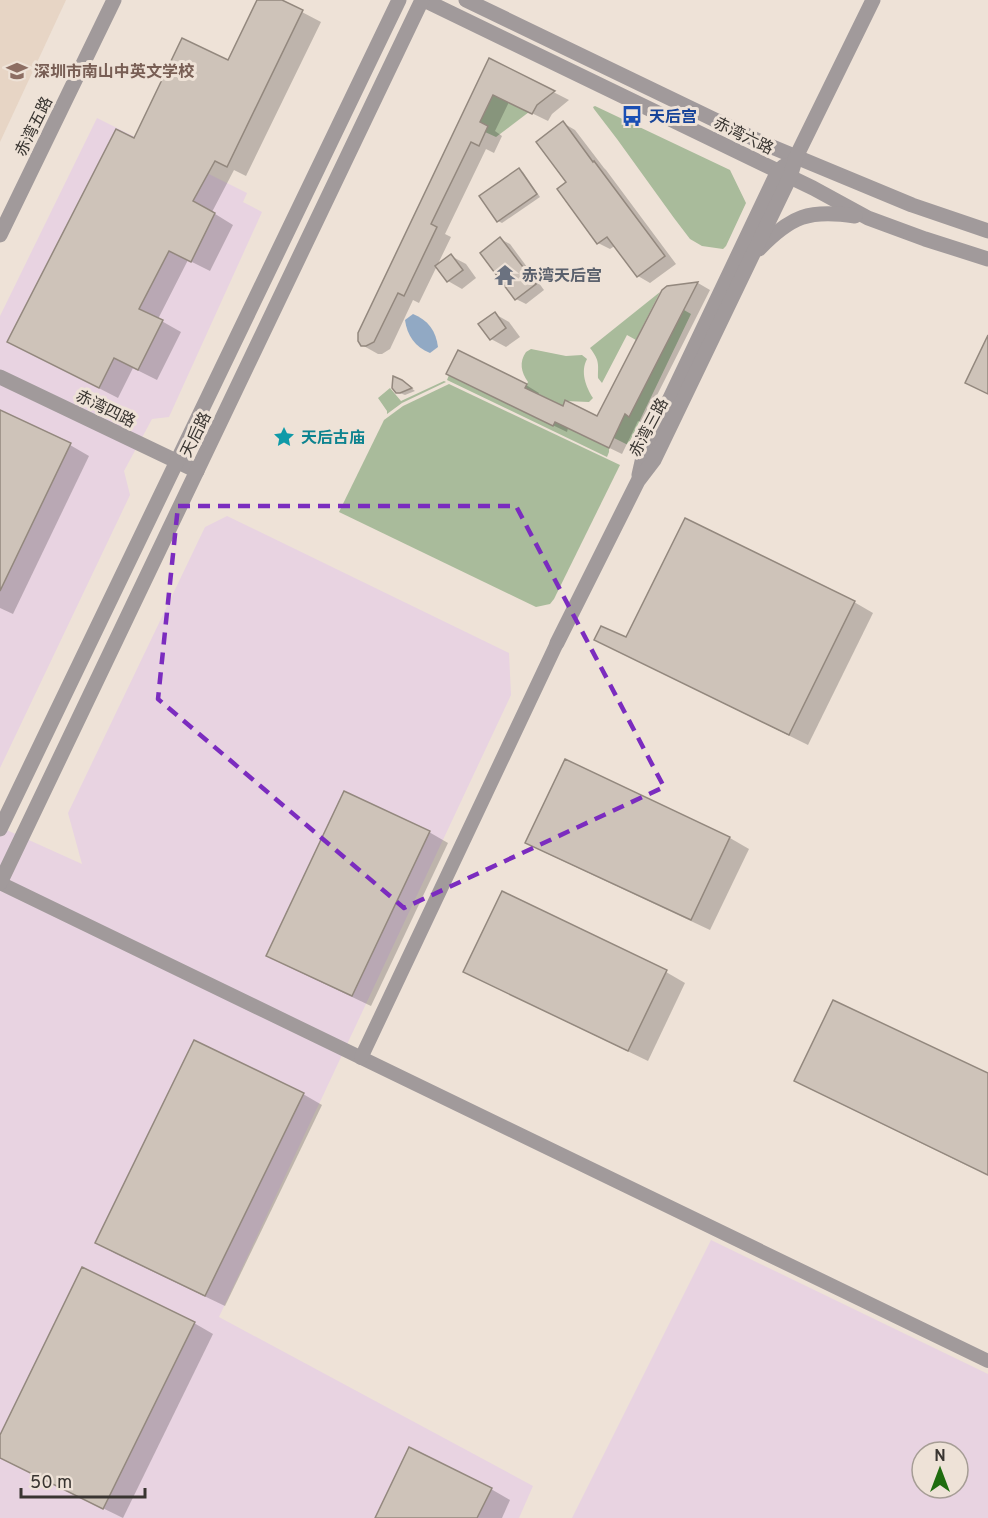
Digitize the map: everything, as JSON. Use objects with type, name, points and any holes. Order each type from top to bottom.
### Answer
[{"type":"street","name":"赤湾五路","points":[[0,235],[114,0]]},
{"type":"street","name":"天后路","points":[[0,829],[399,0]]},
{"type":"street","name":"天后路","points":[[0,883],[423,0]]},
{"type":"street","name":"赤湾六路","points":[[423,0],[813,188],[867,218],[988,259]]},
{"type":"street","name":"赤湾六路","points":[[466,0],[765,144],[903,202],[988,231]]},
{"type":"street","name":"赤湾三路","points":[[638,481],[644,453],[784,174],[796,157],[873,0]]},
{"type":"street","name":"赤湾三路","points":[[638,481],[654,460],[751,258],[784,174]]},
{"type":"street","points":[[751,258],[771,236],[803,216],[815,213],[836,213],[867,218]]},
{"type":"street","name":"赤湾四路","points":[[0,377],[197,471]]},
{"type":"street","points":[[361,1058],[557,643],[638,481]]},
{"type":"street","points":[[0,883],[988,1361]]},
{"type":"highlighted area","points":[[178,506],[516,506],[664,787],[404,908],[158,699]]},
{"type":"shaded area","name":"深圳市南山中英文学校","points":[[0,0],[66,0],[0,142]]},
{"type":"shaded area","points":[[97,118],[247,193],[243,202],[262,212],[169,417],[152,419],[124,471],[130,495],[0,768],[0,316]]},
{"type":"shaded area","points":[[227,516],[509,653],[511,695],[219,1317],[533,1486],[519,1518],[0,1518],[0,827],[82,864],[68,813],[205,527]]},
{"type":"shaded area","points":[[711,1240],[988,1374],[988,1518],[572,1518]]},
{"type":"green space","points":[[493,95],[529,112],[496,137],[485,132],[488,126],[480,122]]},
{"type":"green space","points":[[595,106],[730,170],[746,203],[723,249],[702,246],[690,239],[594,109]]},
{"type":"green space","points":[[660,292],[636,340],[627,335],[602,383],[598,378],[597,360],[590,348]]},
{"type":"green space","points":[[684,310],[691,314],[628,445],[614,438],[608,406],[629,416]]},
{"type":"green space","points":[[531,349],[566,356],[582,355],[587,359],[584,369],[585,379],[593,398],[589,402],[565,401],[563,406],[525,388],[528,382],[522,371],[522,363],[526,352]]},
{"type":"green space","points":[[449,375],[553,426],[555,422],[609,448],[607,457],[447,380]]},
{"type":"green space","points":[[446,382],[402,403],[387,414],[378,398],[390,388],[401,401]]},
{"type":"green space","points":[[449,384],[620,465],[550,604],[536,607],[339,512],[384,420],[403,406]]},
{"type":"water","points":[[413,314],[427,323],[435,336],[438,347],[430,353],[416,344],[408,331],[405,320]]},
{"type":"building","points":[[257,0],[282,0],[303,10],[227,167],[215,161],[193,201],[215,213],[191,262],[169,251],[139,309],[163,320],[138,370],[114,358],[99,388],[7,342],[116,129],[134,138],[182,38],[228,60]]},
{"type":"building","points":[[489,58],[555,91],[537,105],[532,114],[493,95],[480,122],[488,126],[479,146],[471,142],[431,224],[437,227],[404,296],[398,293],[374,342],[361,346],[358,333]]},
{"type":"building","points":[[563,121],[665,256],[637,277],[607,237],[597,244],[557,189],[566,182],[536,142]]},
{"type":"building","points":[[519,168],[537,194],[497,222],[479,196]]},
{"type":"building","points":[[500,237],[536,284],[515,300],[480,253]]},
{"type":"building","points":[[451,254],[463,270],[447,282],[435,266]]},
{"type":"building","points":[[698,282],[629,417],[625,414],[609,448],[555,422],[553,426],[446,374],[458,350],[527,384],[525,388],[563,406],[565,400],[597,416],[662,290],[667,286]]},
{"type":"building","points":[[495,312],[506,328],[490,340],[478,324]]},
{"type":"building","points":[[988,335],[988,394],[965,383]]},
{"type":"building","points":[[393,376],[412,388],[396,393],[392,388]]},
{"type":"building","points":[[0,410],[71,443],[0,591]]},
{"type":"building","points":[[685,518],[855,601],[789,735],[594,640],[601,626],[626,637]]},
{"type":"building","points":[[565,759],[730,837],[691,920],[525,843]]},
{"type":"building","points":[[344,791],[430,831],[352,996],[266,956]]},
{"type":"building","points":[[502,891],[667,970],[628,1051],[463,972]]},
{"type":"building","points":[[833,1000],[988,1073],[988,1175],[794,1081]]},
{"type":"building","points":[[194,1040],[304,1093],[205,1296],[95,1243]]},
{"type":"building","points":[[82,1267],[195,1322],[103,1509],[0,1458],[0,1435]]},
{"type":"building","points":[[409,1447],[492,1488],[477,1518],[375,1518]]},
{"type":"place","name":"深圳市南山中英文学校","points":[[17,71]]},
{"type":"place","name":"天后宫","points":[[632,116]]},
{"type":"place","name":"赤湾天后宫","points":[[505,275]]},
{"type":"place","name":"天后古庙","points":[[284,437]]}]
